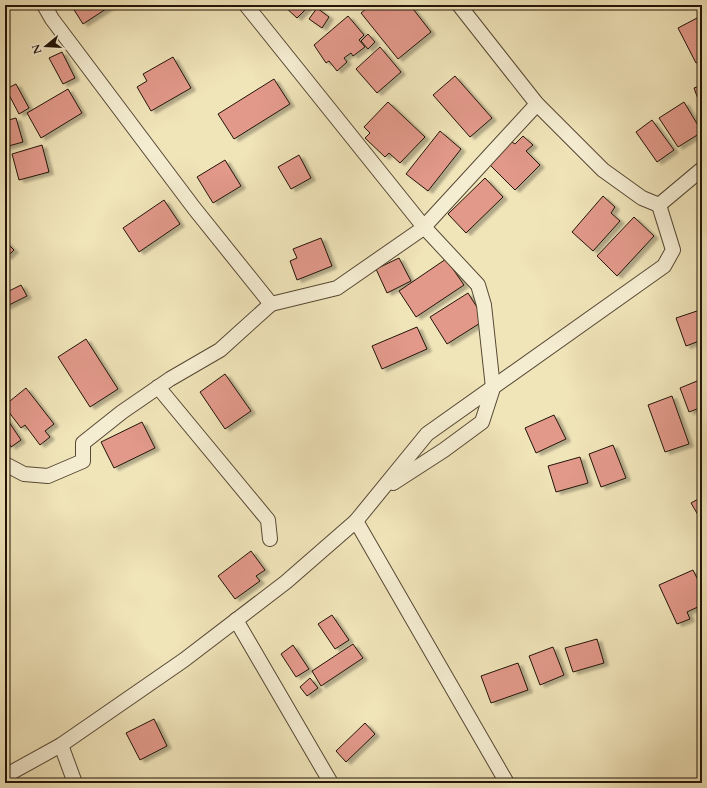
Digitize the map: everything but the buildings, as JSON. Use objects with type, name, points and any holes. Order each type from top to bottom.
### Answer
[{"type":"street","points":[[44,5],[52,19],[160,164],[270,304]]},
{"type":"street","points":[[246,5],[424,227],[478,285],[484,305],[493,388],[482,422],[444,450],[382,489]]},
{"type":"street","points":[[459,5],[537,104],[603,170],[642,198],[659,205]]},
{"type":"street","points":[[5,464],[24,474],[48,476],[83,461],[83,443],[122,412],[158,387],[220,350],[270,304],[337,288],[424,227],[537,104]]},
{"type":"street","points":[[659,205],[702,169]]},
{"type":"street","points":[[5,776],[61,745],[184,660],[286,582],[356,521],[427,434],[664,266],[673,250],[659,205]]},
{"type":"street","points":[[158,387],[268,520],[270,539]]},
{"type":"street","points":[[356,521],[507,783]]},
{"type":"street","points":[[236,620],[331,783]]},
{"type":"street","points":[[61,745],[75,783]]}]
